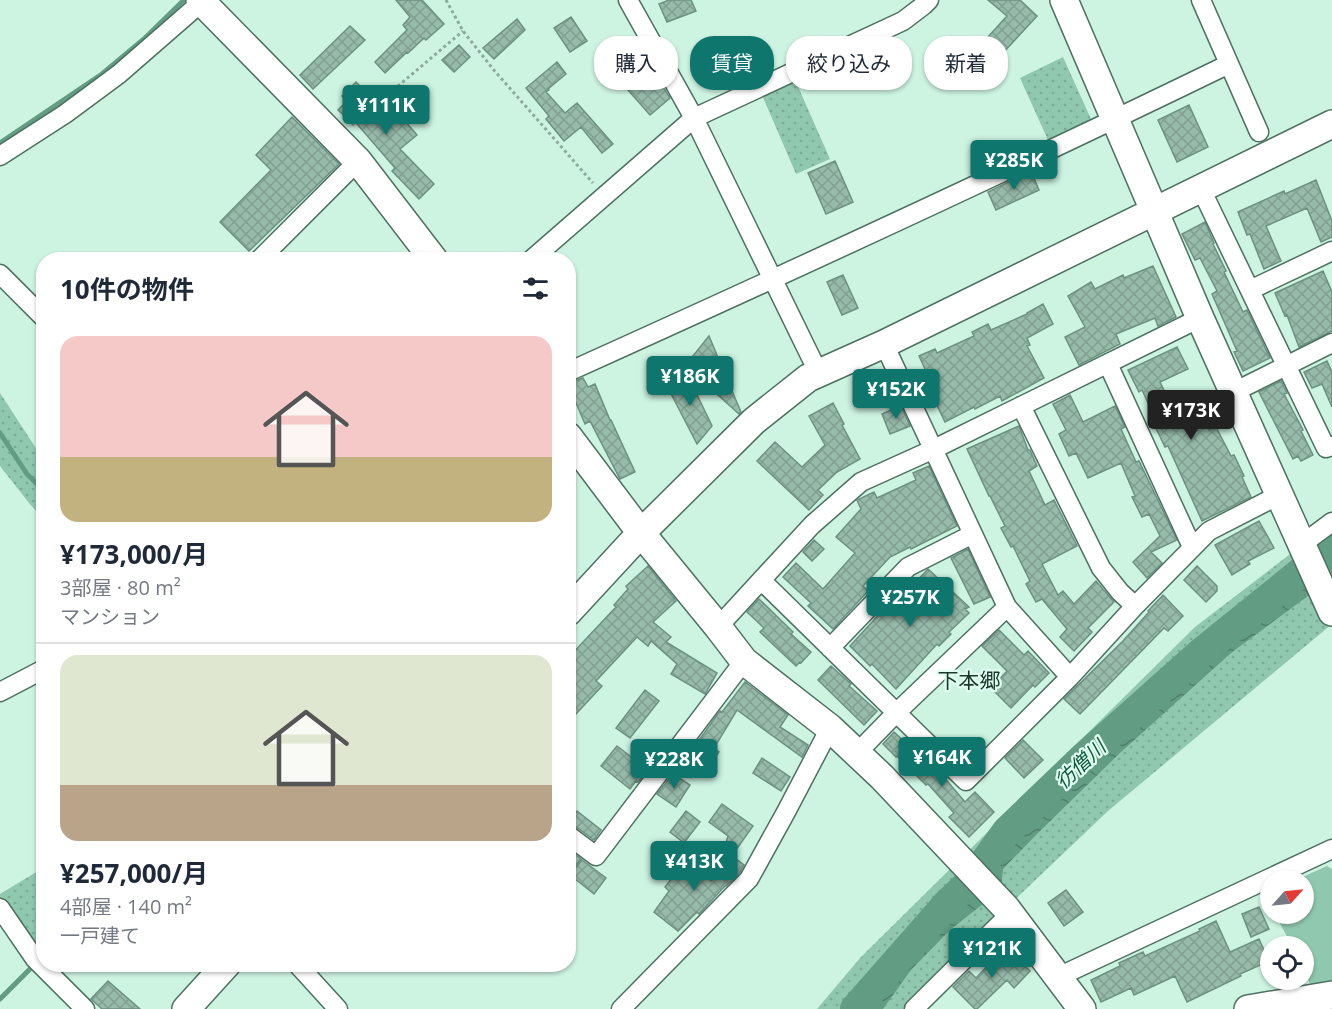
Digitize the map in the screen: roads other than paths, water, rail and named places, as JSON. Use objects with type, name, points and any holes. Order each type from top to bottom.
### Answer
[{"type":"street","points":[[628,0],[694,118],[819,374]]},
{"type":"street","points":[[540,252],[694,118],[903,21],[929,0]]},
{"type":"street","points":[[1064,0],[1200,318],[1332,612]]},
{"type":"street","points":[[1201,0],[1259,132]]},
{"type":"street","points":[[0,156],[65,114],[119,74],[202,1],[358,161],[428,252]]},
{"type":"street","points":[[576,368],[773,280],[1229,64]]},
{"type":"street","points":[[576,603],[640,532],[754,421],[808,378],[884,345],[1332,124]]},
{"type":"street","points":[[268,252],[358,161]]},
{"type":"street","points":[[1201,189],[1326,448],[1332,446]]},
{"type":"street","points":[[1250,290],[1332,251]]},
{"type":"street","points":[[0,274],[36,310]]},
{"type":"street","points":[[718,627],[812,525],[861,482],[934,450],[1200,318]]},
{"type":"street","points":[[1234,392],[1332,343]]},
{"type":"street","points":[[884,345],[1006,607],[1070,677]]},
{"type":"street","points":[[1108,364],[1192,547]]},
{"type":"street","points":[[1021,406],[1101,568],[1120,592],[1135,606]]},
{"type":"street","points":[[576,447],[640,532],[744,661],[830,728],[882,777],[1008,911],[1082,1009]]},
{"type":"street","points":[[761,580],[966,781],[1070,677],[1135,606],[1209,531],[1279,495]]},
{"type":"street","points":[[1302,547],[1332,522]]},
{"type":"street","points":[[830,648],[908,567],[972,534]]},
{"type":"street","points":[[857,753],[1006,607]]},
{"type":"street","points":[[576,841],[596,856],[744,661]]},
{"type":"street","points":[[0,692],[36,673]]},
{"type":"street","points":[[621,1009],[749,879],[830,728]]},
{"type":"street","points":[[1058,977],[1332,849]]},
{"type":"street","points":[[0,908],[36,960]]},
{"type":"street","points":[[914,1009],[1008,911]]},
{"type":"street","points":[[48,972],[85,1009]]},
{"type":"street","points":[[186,1009],[220,972]]},
{"type":"street","points":[[304,972],[338,1009]]},
{"type":"street","points":[[1258,1008],[1332,995]]},
{"type":"water","points":[[1332,548],[1332,578],[1231,653],[1121,752],[1003,869],[1001,890],[951,929],[911,970],[883,1009],[855,1009],[975,876],[1001,840],[1097,746],[1237,624]]},
{"type":"waterway","points":[[0,143],[102,74],[144,39],[184,0]]},
{"type":"waterway","points":[[0,433],[27,474],[36,483]]},
{"type":"waterway","name":"彷僧川","points":[[855,1009],[948,903],[970,882],[1007,831],[1083,758],[1202,652],[1332,547]]},
{"type":"waterway","points":[[0,999],[36,963]]},
{"type":"district","name":"下本郷","points":[[969,680]]}]
